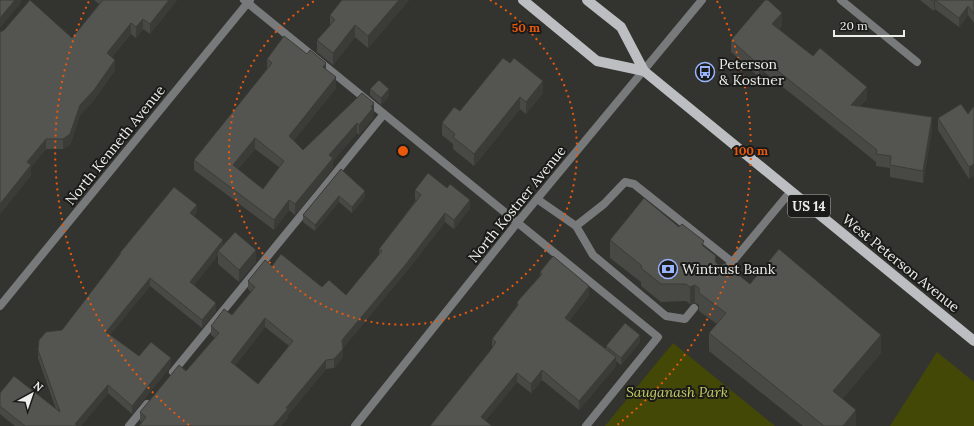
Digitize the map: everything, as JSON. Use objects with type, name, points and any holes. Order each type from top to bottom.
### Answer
[{"type":"main road","name":"West Peterson Avenue","points":[[523,0],[597,61],[644,70]]},
{"type":"main road","name":"West Peterson Avenue","points":[[587,0],[621,27],[644,70],[974,341]]},
{"type":"street","name":"North Kostner Avenue","points":[[355,426],[517,223],[702,0]]},
{"type":"street","points":[[841,0],[917,62]]},
{"type":"street","points":[[247,1],[658,338],[586,426]]},
{"type":"street","name":"North Kenneth Avenue","points":[[0,306],[247,1]]},
{"type":"street","points":[[170,377],[384,114]]},
{"type":"street","points":[[576,226],[604,204],[624,182],[634,184],[732,262]]},
{"type":"street","points":[[724,272],[791,191]]},
{"type":"street","points":[[537,199],[576,226],[593,255],[666,316],[685,319],[694,308]]},
{"type":"street","points":[[130,426],[154,395]]},
{"type":"green space","name":"Sauganash Park","points":[[673,343],[775,426],[605,426]]},
{"type":"green space","points":[[937,352],[974,382],[974,426],[890,426]]},
{"type":"building","points":[[0,0],[15,0],[0,18]]},
{"type":"building","points":[[30,0],[72,38],[103,0],[169,0],[150,24],[143,19],[136,27],[131,23],[107,53],[115,60],[94,90],[80,105],[70,134],[63,139],[46,139],[27,162],[31,165],[0,204],[0,32],[4,30]]},
{"type":"building","points":[[342,0],[399,0],[368,36],[355,25],[333,53],[317,40],[335,20],[330,15]]},
{"type":"building","points":[[765,0],[768,0],[782,13],[772,24],[813,56],[820,48],[867,87],[851,105],[932,117],[923,171],[890,165],[891,156],[876,154],[877,150],[764,60],[759,65],[731,40]]},
{"type":"building","points":[[935,0],[974,0],[974,14],[968,6],[959,18]]},
{"type":"building","points":[[284,36],[307,54],[310,50],[326,63],[323,67],[336,77],[289,136],[303,150],[362,93],[374,103],[371,107],[373,108],[359,125],[357,123],[329,155],[333,158],[295,204],[289,200],[274,220],[194,160],[272,63],[267,59]],"holes":[[[255,138],[284,161],[263,189],[233,165]]]},
{"type":"building","points":[[503,58],[510,63],[514,58],[543,81],[526,102],[520,97],[474,154],[453,137],[455,134],[442,123],[454,107],[460,111]]},
{"type":"building","points":[[379,80],[389,89],[381,98],[370,89]]},
{"type":"building","points":[[961,104],[968,114],[974,106],[974,164],[969,167],[938,118]]},
{"type":"building","points":[[341,169],[365,191],[352,207],[339,196],[315,225],[303,215]]},
{"type":"building","points":[[428,173],[447,188],[450,184],[470,200],[454,220],[445,213],[406,264],[342,340],[343,349],[334,359],[326,360],[273,426],[139,426],[146,417],[140,412],[179,365],[186,371],[219,333],[211,326],[224,309],[232,315],[255,287],[248,281],[265,260],[272,266],[281,254],[322,287],[329,280],[346,295],[382,251],[379,249],[421,195],[415,190]],"holes":[[[265,318],[293,341],[258,384],[231,362]]]},
{"type":"building","points":[[174,187],[197,205],[190,213],[223,240],[190,282],[216,303],[202,320],[150,278],[106,332],[139,356],[151,342],[171,358],[132,406],[108,385],[75,424],[77,426],[25,426],[0,406],[0,393],[14,376],[60,412],[38,350],[39,340],[46,332],[62,330],[121,253],[119,254]]},
{"type":"building","points":[[644,198],[679,227],[682,224],[704,241],[702,245],[716,256],[715,261],[717,264],[722,265],[724,263],[750,284],[779,249],[881,335],[833,391],[856,410],[843,426],[824,426],[709,333],[726,313],[699,293],[699,288],[695,285],[690,287],[686,284],[661,284],[641,268],[642,266],[610,240]]},
{"type":"building","points":[[235,232],[256,250],[239,270],[218,251]]},
{"type":"building","points":[[553,256],[589,286],[565,318],[616,357],[579,401],[542,370],[531,384],[517,373],[481,417],[492,426],[430,426],[490,351],[496,342],[492,339],[518,305],[517,302],[542,274],[540,272]]},
{"type":"building","points":[[625,323],[640,335],[621,358],[606,346]]},
{"type":"place","name":"Peterson & Kostner","points":[[705,72]]},
{"type":"place","name":"Wintrust Bank","points":[[668,269]]}]
